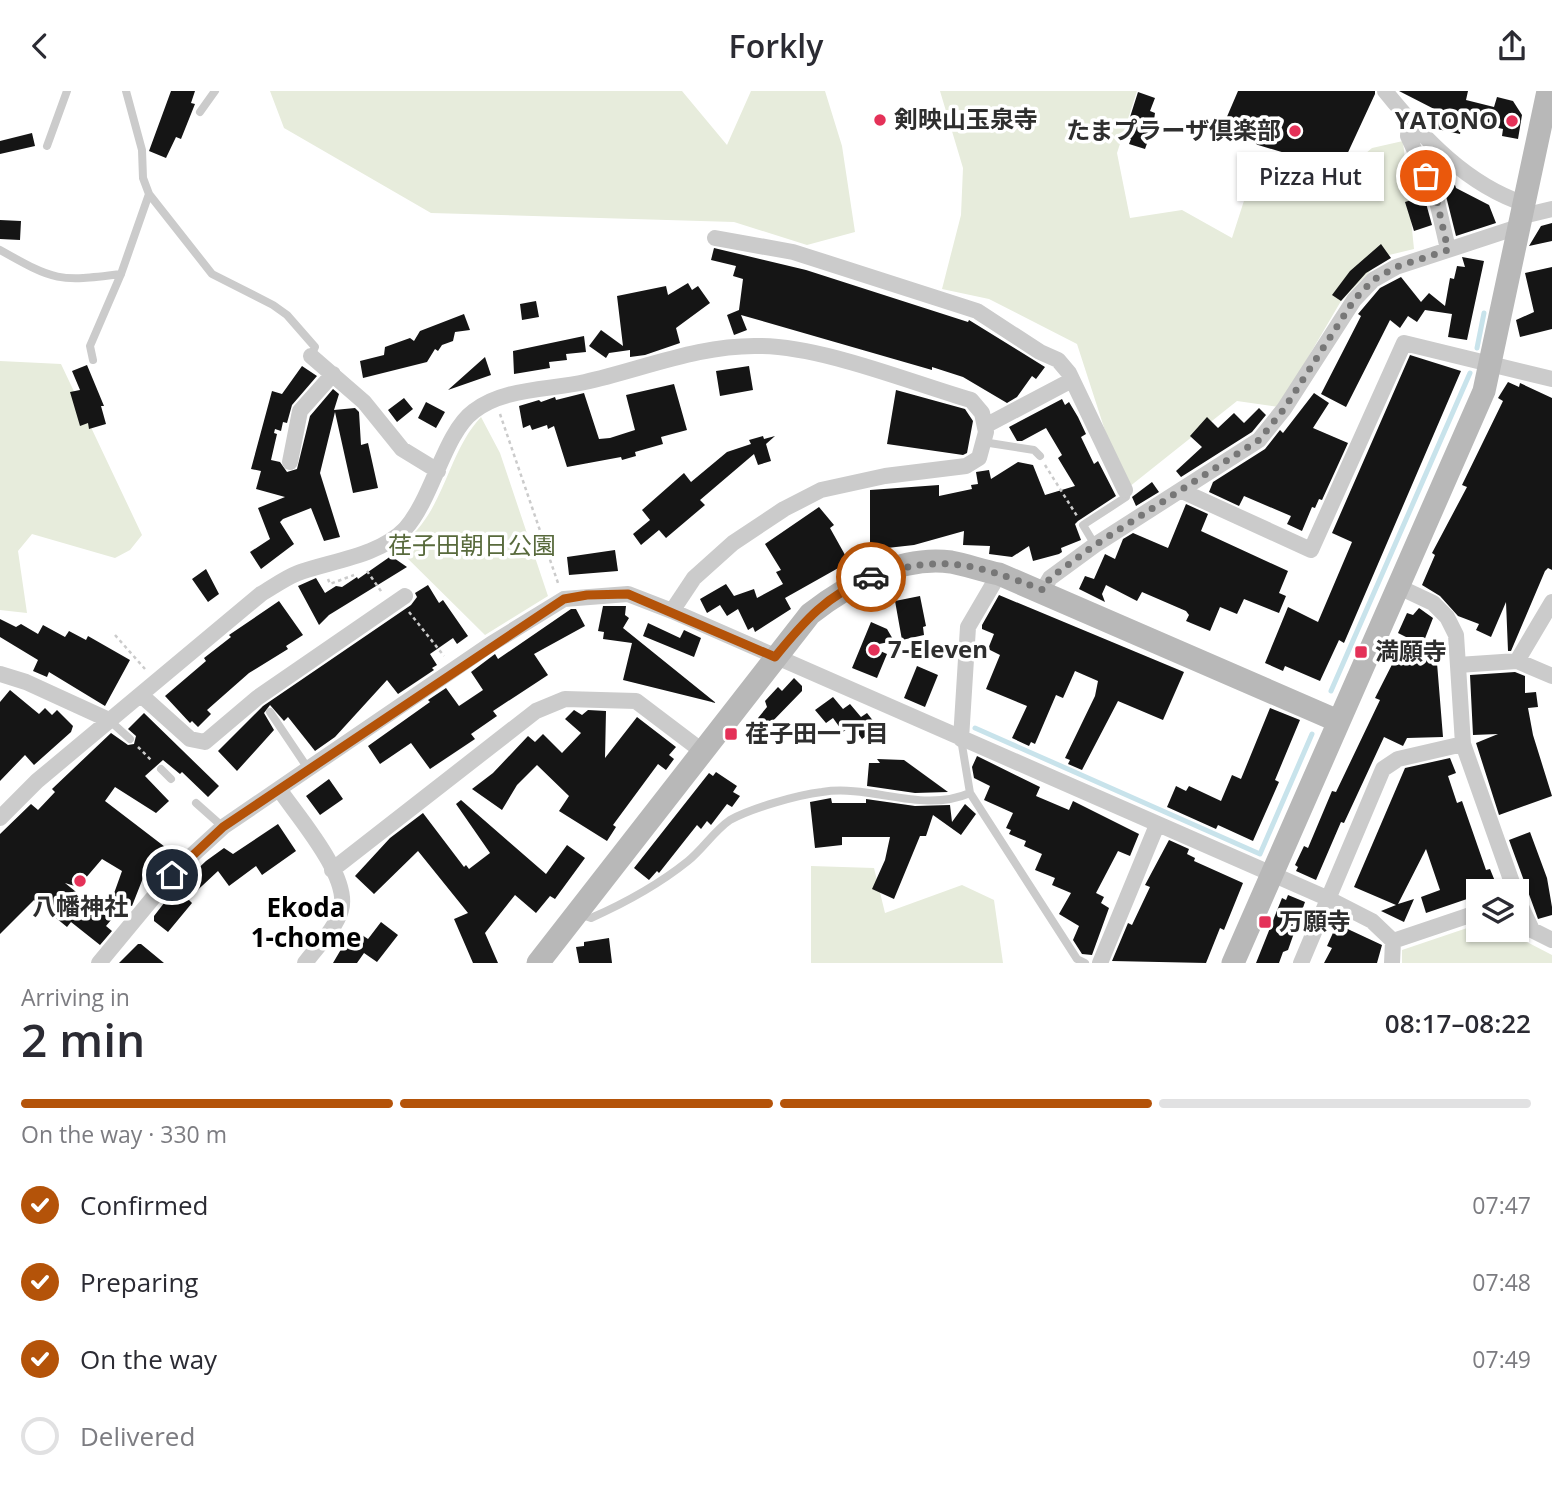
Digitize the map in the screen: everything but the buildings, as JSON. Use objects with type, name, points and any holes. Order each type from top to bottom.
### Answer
[{"type":"street","points":[[1385,91],[1409,121],[1482,186],[1523,215]]},
{"type":"street","points":[[1233,963],[1484,391],[1548,91]]},
{"type":"street","points":[[1409,121],[1408,136],[1436,197],[1448,250]]},
{"type":"street","points":[[1043,590],[1050,578],[1095,545],[1259,440],[1284,409],[1354,300],[1373,280],[1396,267],[1448,250],[1523,215],[1552,209]]},
{"type":"street","points":[[715,238],[793,252],[977,311],[1040,352],[1058,360],[1072,380],[1125,490]]},
{"type":"street","points":[[1182,491],[1311,550],[1404,343],[1552,379]]},
{"type":"street","points":[[0,818],[37,781],[261,594],[295,574],[373,548],[402,532],[419,512],[471,412],[494,398],[585,382],[704,351],[759,346],[798,349],[971,400],[982,413],[984,434],[979,458],[966,466],[885,476],[821,491],[784,509],[733,543],[704,569],[672,611]]},
{"type":"street","points":[[311,356],[364,402],[402,449],[438,471]]},
{"type":"street","points":[[290,462],[300,411],[333,374]]},
{"type":"street","points":[[984,434],[1072,380]]},
{"type":"street","points":[[538,963],[810,614],[842,589],[873,576],[918,564],[950,562],[999,573],[1338,721]]},
{"type":"street","points":[[961,739],[968,627],[999,573]]},
{"type":"street","points":[[1399,587],[1433,603],[1447,617],[1455,635],[1463,744],[1511,879]]},
{"type":"street","points":[[99,963],[176,870],[223,827],[455,669],[564,599],[587,595],[628,594],[672,611],[1271,876],[1329,898],[1372,921],[1392,941],[1392,963]]},
{"type":"street","points":[[141,695],[190,739],[205,742],[257,698],[402,597]]},
{"type":"street","points":[[1517,661],[1552,603]]},
{"type":"street","points":[[1458,665],[1517,661],[1552,675]]},
{"type":"street","points":[[0,674],[26,682],[109,720]]},
{"type":"street","points":[[332,870],[536,711],[565,699],[635,701],[702,751]]},
{"type":"street","points":[[1301,963],[1372,789],[1383,769],[1398,759],[1463,744]]},
{"type":"street","points":[[279,789],[344,893],[341,913],[304,963]]},
{"type":"street","points":[[1100,963],[1157,825]]},
{"type":"street","points":[[1392,941],[1466,916]]},
{"type":"street","points":[[1529,924],[1532,930],[1552,940]]},
{"type":"lane","points":[[47,146],[67,91]]},
{"type":"lane","points":[[126,91],[142,150],[143,178],[149,194],[212,274],[287,315],[314,347],[311,356]]},
{"type":"lane","points":[[200,112],[215,91]]},
{"type":"lane","points":[[93,360],[90,346],[121,274],[149,194]]},
{"type":"lane","points":[[0,250],[54,278],[71,281],[121,274]]},
{"type":"lane","points":[[984,434],[1034,450],[1040,456]]},
{"type":"lane","points":[[1095,545],[1083,525],[1126,496],[1125,490]]},
{"type":"lane","points":[[270,712],[309,770]]},
{"type":"lane","points":[[109,720],[130,739]]},
{"type":"lane","points":[[961,739],[970,793],[1077,959],[1085,963]]},
{"type":"lane","points":[[161,769],[172,779]]},
{"type":"lane","points":[[577,913],[591,918],[627,902],[689,860],[730,820],[759,809],[823,791],[854,791],[927,801],[953,800],[970,793]]},
{"type":"lane","points":[[196,803],[223,827]]},
{"type":"path","points":[[494,398],[564,599]]},
{"type":"path","points":[[1040,456],[1083,525]]},
{"type":"path","points":[[366,570],[376,584]]},
{"type":"path","points":[[330,585],[354,575]]},
{"type":"path","points":[[402,597],[455,669]]},
{"type":"path","points":[[115,635],[156,682]]},
{"type":"path","points":[[130,739],[161,769]]},
{"type":"path","points":[[94,894],[133,922]]},
{"type":"green space","points":[[270,91],[682,91],[727,145],[751,91],[825,91],[842,146],[855,232],[807,245],[734,222],[431,213],[284,128]]},
{"type":"green space","points":[[940,91],[1137,91],[1117,153],[1130,218],[1182,210],[1232,238],[1251,179],[1299,199],[1346,195],[1341,174],[1372,148],[1403,141],[1414,249],[1385,256],[1341,301],[1279,407],[1237,401],[1129,487],[1110,446],[1077,344],[989,299],[942,289],[961,215],[963,168]]},
{"type":"green space","points":[[0,361],[61,364],[142,535],[130,550],[115,558],[32,534],[18,551],[27,613],[0,610]]},
{"type":"green space","name":"荏子田朝日公園","points":[[481,417],[500,453],[548,596],[485,635],[395,546],[415,532],[427,517],[462,444]]},
{"type":"green space","points":[[811,866],[874,868],[885,913],[962,885],[994,900],[1003,963],[811,963]]},
{"type":"green space","points":[[1466,928],[1466,942],[1527,942],[1552,955],[1552,963],[1402,963],[1402,950]]},
{"type":"waterway","points":[[1477,348],[1484,313]]},
{"type":"waterway","points":[[1331,691],[1470,373]]},
{"type":"waterway","points":[[975,728],[1260,854],[1312,734]]},
{"type":"way so far","points":[[871,577],[918,564],[950,562],[999,573],[1043,590],[1050,578],[1095,545],[1259,440],[1284,409],[1354,300],[1373,280],[1396,267],[1448,250],[1436,197],[1426,176]]},
{"type":"place","name":"剣映山玉泉寺","points":[[880,120]]},
{"type":"place","name":"YATONO","points":[[1512,121]]},
{"type":"place","name":"たまプラーザ倶楽部","points":[[1295,131]]},
{"type":"place","name":"Pizza Hut","points":[[1426,176]]},
{"type":"place","name":"7-Eleven","points":[[874,650]]},
{"type":"place","name":"満願寺","points":[[1361,652]]},
{"type":"place","name":"荏子田一丁目","points":[[731,734]]},
{"type":"place","name":"八幡神社","points":[[80,881]]},
{"type":"place","name":"万願寺","points":[[1265,922]]},
{"type":"district","name":"Ekoda 1-chome","points":[[306,922]]},
{"type":"route","points":[[172,875],[223,827],[491,644],[564,599],[587,595],[628,594],[775,657],[810,614],[842,589],[871,577]]}]
